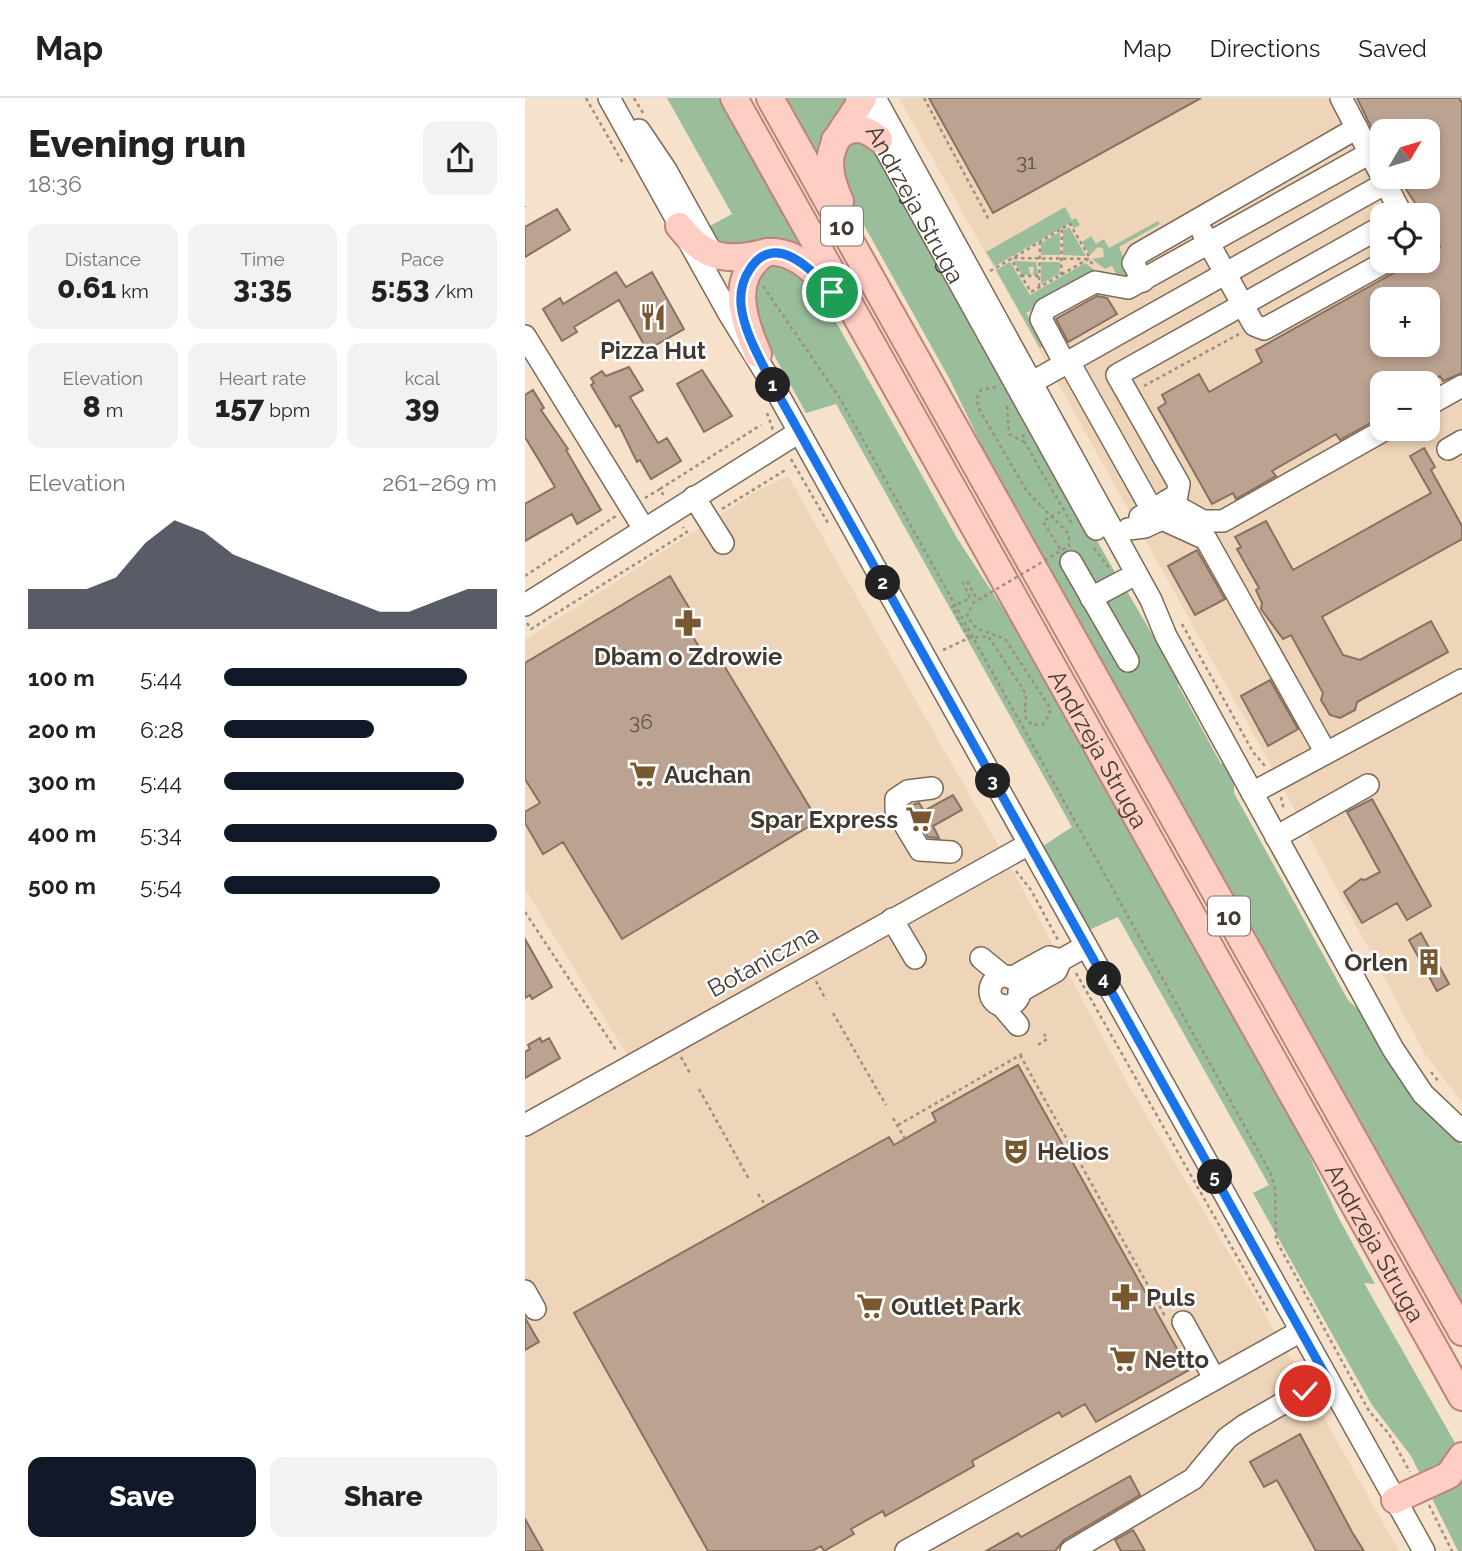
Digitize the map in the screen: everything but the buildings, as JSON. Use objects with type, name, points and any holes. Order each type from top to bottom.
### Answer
[{"type":"main road","name":"Andrzeja Struga","points":[[734,98],[1462,1397]]},
{"type":"main road","name":"Andrzeja Struga","points":[[770,98],[1462,1332]]},
{"type":"main road","points":[[863,99],[835,139],[830,162],[835,192],[913,354]]},
{"type":"main road","points":[[835,139],[853,128],[869,132],[879,139]]},
{"type":"main road","points":[[679,226],[697,246],[714,257],[767,252],[795,258],[823,281],[900,395]]},
{"type":"main road","points":[[758,354],[741,304],[746,276],[757,260],[767,252]]},
{"type":"main road","points":[[1433,1345],[1462,1412]]},
{"type":"main road","points":[[1395,1500],[1449,1475],[1462,1456]]},
{"type":"street","points":[[609,98],[679,226],[773,385],[1086,946],[1293,1335],[1327,1378],[1395,1500],[1414,1548]]},
{"type":"street","points":[[617,98],[666,170],[714,257],[773,385]]},
{"type":"street","points":[[1341,98],[1370,153],[1143,281],[1128,288],[1095,282],[1042,312],[1041,319],[1159,505],[1203,521],[1223,521],[1370,438]]},
{"type":"street","name":"Andrzeja Struga","points":[[863,99],[879,139],[1020,387],[1116,536],[1151,600],[1166,636],[1402,1065],[1431,1104],[1462,1131]]},
{"type":"street","name":"Andrzeja Struga","points":[[863,99],[1020,387]]},
{"type":"street","points":[[1143,281],[1133,263],[1134,258],[1357,128]]},
{"type":"street","points":[[1020,387],[1375,189]]},
{"type":"street","points":[[1195,221],[1254,325],[1264,329],[1370,270]]},
{"type":"street","points":[[1085,392],[1119,379],[1370,233]]},
{"type":"street","points":[[525,336],[644,529]]},
{"type":"street","points":[[1116,536],[1177,495],[1179,484],[1119,379]]},
{"type":"street","points":[[1440,398],[1462,386]]},
{"type":"street","points":[[525,605],[799,432]]},
{"type":"street","points":[[694,497],[723,543]]},
{"type":"street","points":[[1116,536],[1161,520],[1206,539],[1326,753]]},
{"type":"street","name":"Andrzeja Struga","points":[[1116,536],[1125,580],[1166,636]]},
{"type":"street","points":[[1071,562],[1128,661]]},
{"type":"street","points":[[1091,598],[1125,580]]},
{"type":"street","points":[[1252,793],[1462,680]]},
{"type":"street","points":[[1276,837],[1368,785]]},
{"type":"street","points":[[932,788],[903,793],[896,799],[896,810],[920,850],[951,852]]},
{"type":"street","name":"Botaniczna","points":[[525,1125],[1029,844]]},
{"type":"street","points":[[892,919],[915,958]]},
{"type":"street","points":[[1007,989],[1049,957],[1064,958],[1086,946]]},
{"type":"street","points":[[1182,1322],[1214,1378]]},
{"type":"street","points":[[906,1551],[1293,1335]]},
{"type":"street","points":[[1071,1551],[1193,1479],[1227,1438],[1327,1378]]},
{"type":"path","points":[[634,98],[647,122]]},
{"type":"path","points":[[924,98],[989,220]]},
{"type":"path","points":[[987,272],[1070,224],[1087,259],[1099,268]]},
{"type":"path","points":[[1061,275],[1062,229]]},
{"type":"path","points":[[1039,287],[1040,242]]},
{"type":"path","points":[[1012,258],[1087,259]]},
{"type":"path","points":[[1012,258],[1031,292],[1087,259]]},
{"type":"path","points":[[746,276],[766,289],[841,400],[1270,1171],[1275,1188],[1276,1240],[1369,1411],[1389,1434],[1453,1551]]},
{"type":"path","points":[[1021,276],[1039,276]]},
{"type":"path","points":[[1119,379],[1130,379],[1137,390],[1244,331]]},
{"type":"path","points":[[937,654],[971,637],[984,635],[991,639],[1025,694],[1026,719],[1033,725],[1043,724],[1050,714],[1049,706],[1005,639],[969,622],[969,609],[977,600],[1069,546],[1069,534],[1026,490],[976,402],[978,394],[986,387],[1020,387],[1007,424]]},
{"type":"path","points":[[636,503],[761,425]]},
{"type":"path","points":[[525,620],[531,629],[787,469]]},
{"type":"path","points":[[660,489],[669,505]]},
{"type":"path","points":[[1056,542],[1043,522],[1062,511]]},
{"type":"path","points":[[525,576],[619,513]]},
{"type":"path","points":[[682,525],[687,532]]},
{"type":"path","points":[[955,606],[970,598],[963,583],[967,581],[977,600]]},
{"type":"path","points":[[1015,870],[1031,890],[1064,958],[1256,1295],[1293,1335]]},
{"type":"path","points":[[525,912],[616,1050]]},
{"type":"path","points":[[812,975],[826,1000]]},
{"type":"path","points":[[833,1013],[886,1105]]},
{"type":"path","points":[[1038,1045],[1047,1039],[1044,1034]]},
{"type":"path","points":[[678,1051],[691,1075]]},
{"type":"path","points":[[898,1125],[1021,1055],[1154,1296]]},
{"type":"path","points":[[699,1089],[750,1181]]},
{"type":"path","points":[[894,1118],[905,1139]]},
{"type":"path","points":[[758,1194],[765,1206]]},
{"type":"path","points":[[1150,1299],[1165,1291]]},
{"type":"shaded area","points":[[899,98],[1462,98],[1462,1102],[1426,1056],[1274,771]]},
{"type":"shaded area","points":[[788,476],[1014,873],[1129,1086],[1278,1336],[1399,1551],[525,1551],[525,1138],[639,1074],[525,889],[525,640],[759,490]]},
{"type":"green space","points":[[667,98],[720,98],[806,252],[724,251],[706,228],[732,214]]},
{"type":"green space","points":[[784,98],[852,98],[820,162]]},
{"type":"green space","points":[[846,142],[871,142],[1117,576],[1103,600],[1125,588],[1181,683],[1178,685],[1221,764],[1224,762],[1234,779],[1234,793],[1348,1000],[1366,1017],[1411,1093],[1462,1145],[1462,1308],[1005,494],[949,378],[845,191],[840,149]]},
{"type":"green space","points":[[1065,207],[1072,220],[1076,218],[1080,225],[1074,228],[1070,223],[995,266],[986,252]]},
{"type":"green space","points":[[1158,221],[1160,224],[1119,247],[1131,277],[1119,279],[1112,266],[1105,269],[1092,259],[1104,257],[1103,248],[1098,247],[1090,255],[1082,242],[1091,236],[1096,244],[1104,239],[1109,248]]},
{"type":"green space","points":[[1069,227],[1086,256],[1063,255],[1063,231]]},
{"type":"green space","points":[[1060,232],[1060,255],[1041,255],[1041,243]]},
{"type":"green space","points":[[785,261],[822,297],[957,538],[1020,635],[1294,1123],[1338,1217],[1375,1284],[1364,1283],[1462,1455],[1462,1551],[1458,1551],[1411,1456],[1372,1405],[1253,1193],[1269,1185],[1118,917],[1089,930],[1043,846],[1072,827],[836,404],[806,413],[752,315],[759,268]]},
{"type":"green space","points":[[1014,261],[1036,262],[1038,275],[1033,275],[1034,267],[1028,267],[1031,275],[1022,275]]},
{"type":"green space","points":[[1010,262],[1030,295],[1085,263],[1099,273],[1026,313],[1039,336],[1049,343],[1040,348],[996,270]]},
{"type":"green space","points":[[1041,262],[1060,262],[1059,274],[1041,284]]},
{"type":"place","name":"Pizza Hut","points":[[653,317]]},
{"type":"place","name":"Dbam o Zdrowie","points":[[688,623]]},
{"type":"place","name":"Auchan","points":[[643,774]]},
{"type":"place","name":"Spar Express","points":[[919,819]]},
{"type":"place","name":"Orlen","points":[[1429,962]]},
{"type":"place","name":"Helios","points":[[1016,1151]]},
{"type":"place","name":"Puls","points":[[1125,1297]]},
{"type":"place","name":"Outlet Park","points":[[870,1306]]},
{"type":"place","name":"Netto","points":[[1123,1359]]},
{"type":"route","points":[[832,292],[814,272],[795,258],[767,252],[749,271],[742,289],[742,312],[750,337],[773,385],[1327,1378],[1305,1391]]}]
